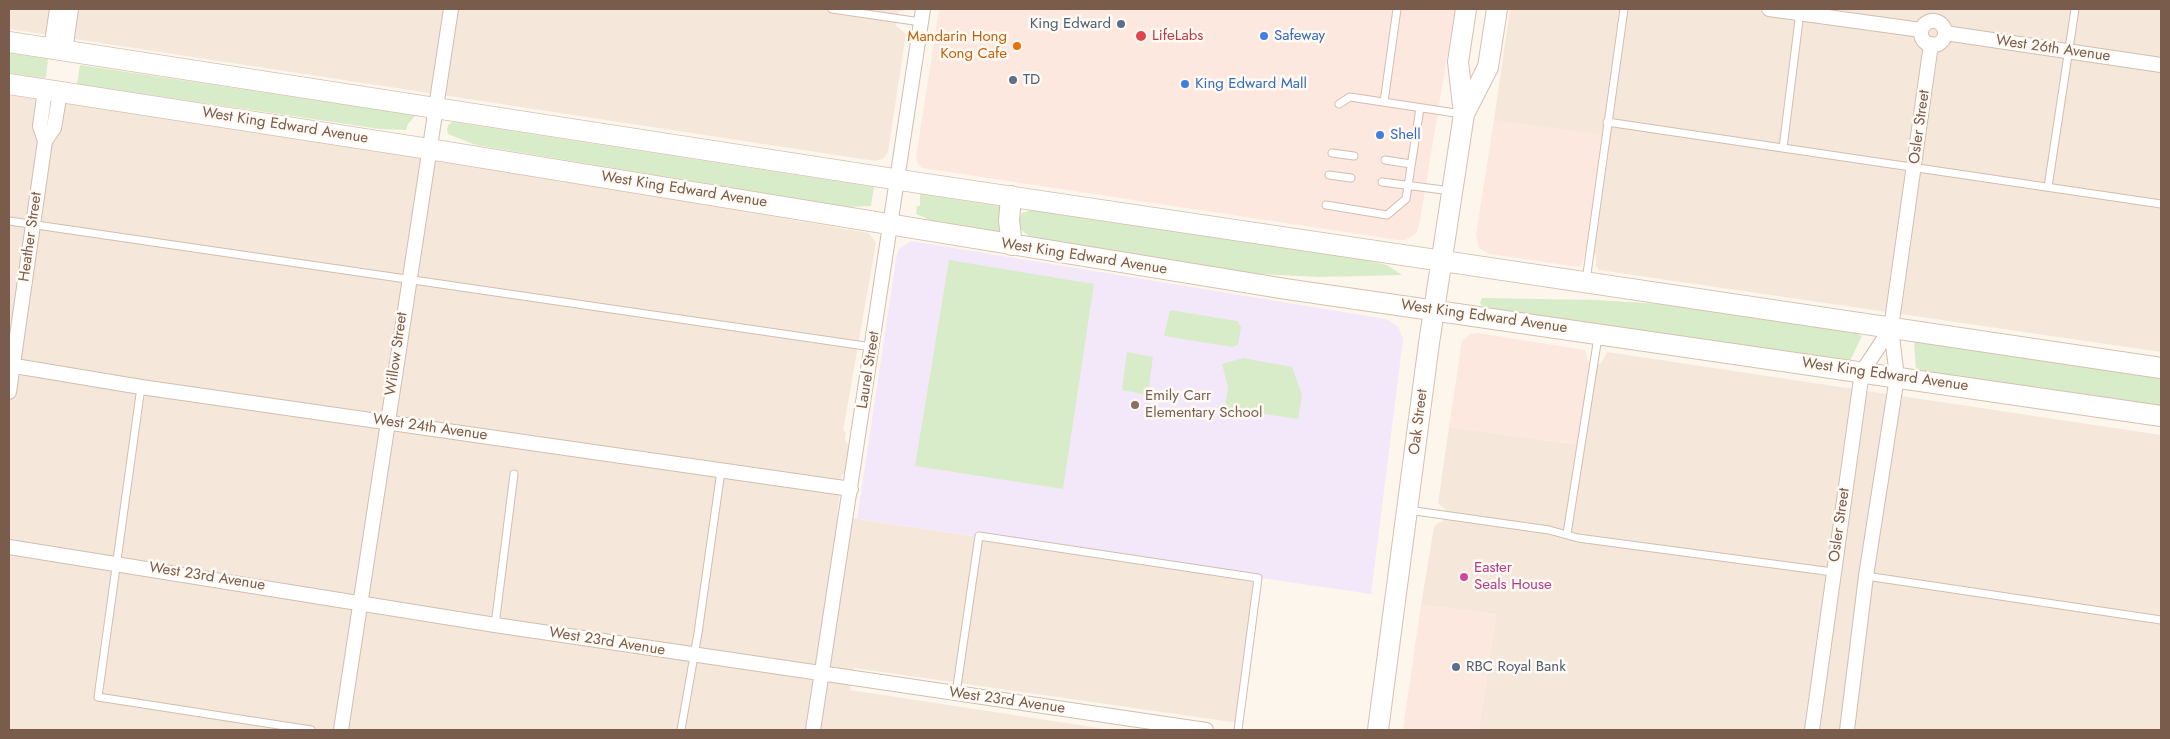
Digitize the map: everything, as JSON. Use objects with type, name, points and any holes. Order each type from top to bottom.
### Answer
[{"type":"main road","name":"Oak Street","points":[[1378,730],[1434,310],[1464,114],[1458,62],[1466,9]]},
{"type":"main road","name":"Oak Street","points":[[1464,114],[1488,67],[1497,9]]},
{"type":"main road","points":[[9,42],[898,179],[2161,368]]},
{"type":"main road","name":"West King Edward Avenue","points":[[9,84],[429,148],[1286,289],[2161,416]]},
{"type":"main road","points":[[1011,196],[1009,221],[1012,245]]},
{"type":"street","points":[[57,9],[58,50]]},
{"type":"street","points":[[58,50],[71,9]]},
{"type":"street","name":"Willow Street","points":[[341,730],[408,280],[451,9]]},
{"type":"street","points":[[1769,9],[1800,11],[1921,30]]},
{"type":"street","name":"Laurel Street","points":[[813,730],[873,347],[922,15]]},
{"type":"street","points":[[1935,15],[1945,33],[1940,42],[1931,44],[1923,39],[1921,30],[1935,15]]},
{"type":"street","name":"West 26th Avenue","points":[[1945,33],[2161,65]]},
{"type":"street","name":"Osler Street","points":[[1847,730],[1866,576],[1897,377],[1891,328],[1931,44]]},
{"type":"street","name":"Heather Street","points":[[9,392],[11,365],[45,141],[40,126],[52,91]]},
{"type":"street","name":"Osler Street","points":[[1812,730],[1862,372],[1891,328]]},
{"type":"street","name":"West 24th Avenue","points":[[11,365],[141,387],[387,421],[721,472],[851,489]]},
{"type":"street","name":"West 23rd Avenue","points":[[9,547],[116,562],[693,655],[1206,730]]},
{"type":"lane","points":[[832,9],[922,15]]},
{"type":"lane","points":[[1384,102],[1397,9]]},
{"type":"lane","points":[[1586,282],[1624,9]]},
{"type":"lane","points":[[2048,187],[2075,9]]},
{"type":"lane","points":[[1783,148],[1800,11]]},
{"type":"lane","points":[[1339,104],[1350,97],[1464,114]]},
{"type":"lane","points":[[1326,205],[1387,215],[1406,199],[1420,108]]},
{"type":"lane","points":[[1607,122],[2161,204]]},
{"type":"lane","points":[[1332,153],[1354,156]]},
{"type":"lane","points":[[1386,160],[1411,164]]},
{"type":"lane","points":[[1330,175],[1351,178]]},
{"type":"lane","points":[[1382,182],[1452,192]]},
{"type":"lane","points":[[9,221],[873,347]]},
{"type":"lane","points":[[1567,534],[1598,333]]},
{"type":"lane","points":[[141,387],[98,697],[311,730]]},
{"type":"lane","points":[[681,730],[721,472]]},
{"type":"lane","points":[[495,624],[514,474]]},
{"type":"lane","points":[[1407,510],[1567,534],[1632,546],[1833,572]]},
{"type":"lane","points":[[956,694],[979,536],[1258,578],[1238,730]]},
{"type":"lane","points":[[1866,576],[2161,620]]},
{"type":"shaded area","points":[[9,9],[909,9],[898,12],[896,26],[906,34],[888,152],[883,159],[875,161],[9,29]]},
{"type":"shaded area","name":"King Edward Mall","points":[[939,9],[1455,9],[1419,226],[1416,234],[1405,240],[1398,240],[922,168],[916,158]]},
{"type":"shaded area","points":[[1510,9],[2161,9],[2161,352],[1599,270],[1596,266],[1596,255],[1590,254],[1494,120]]},
{"type":"shaded area","points":[[9,95],[452,161],[869,233],[876,243],[843,431],[846,432],[845,440],[851,449],[847,470],[842,475],[837,516],[1258,578],[1239,723],[854,668],[850,690],[1112,730],[9,730]]},
{"type":"shaded area","points":[[1494,120],[1606,135],[1590,254],[1585,253],[1583,262],[1579,267],[1489,254],[1479,248],[1476,235]]},
{"type":"shaded area","name":"Emily Carr Elementary School","points":[[911,241],[1386,319],[1398,326],[1403,339],[1371,594],[857,519],[897,254],[899,249]]},
{"type":"shaded area","points":[[1478,333],[1585,350],[1588,362],[1594,364],[1582,445],[1449,427],[1462,341],[1470,334]]},
{"type":"shaded area","points":[[1607,352],[2161,435],[2161,730],[1479,730],[1496,614],[1421,605],[1434,527],[1438,523],[1443,522],[1445,509],[1438,503],[1449,427],[1582,445],[1594,364],[1601,364]]},
{"type":"shaded area","points":[[1421,605],[1496,614],[1479,730],[1403,730]]},
{"type":"green space","points":[[9,53],[48,59],[46,77],[9,73]]},
{"type":"green space","points":[[80,65],[415,116],[408,124],[406,130],[380,129],[77,84]]},
{"type":"green space","points":[[453,122],[874,187],[871,206],[846,207],[476,145],[448,134],[449,124]]},
{"type":"green space","points":[[920,194],[998,206],[1002,233],[937,223],[916,214],[917,206],[920,206]]},
{"type":"green space","points":[[1032,210],[1365,260],[1387,265],[1402,275],[1320,277],[1259,274],[1205,268],[1030,237],[1019,228],[1018,220],[1022,213]]},
{"type":"green space","points":[[949,260],[1094,284],[1063,489],[915,466]]},
{"type":"green space","points":[[1482,298],[1597,300],[1659,304],[1853,332],[1862,336],[1850,361],[1483,307],[1480,303]]},
{"type":"green space","points":[[1170,310],[1237,321],[1241,327],[1238,345],[1232,347],[1164,336]]},
{"type":"green space","points":[[1914,341],[2161,377],[2161,407],[1916,371]]},
{"type":"green space","points":[[1127,352],[1153,357],[1148,395],[1122,390]]},
{"type":"green space","points":[[1243,358],[1292,367],[1302,395],[1298,419],[1225,408],[1228,387],[1222,364]]},
{"type":"place","name":"King Edward","points":[[1121,24]]},
{"type":"place","name":"LifeLabs","points":[[1141,36]]},
{"type":"place","name":"Safeway","points":[[1264,36]]},
{"type":"place","name":"Mandarin Hong Kong Cafe","points":[[1017,46]]},
{"type":"place","name":"TD","points":[[1013,80]]},
{"type":"place","name":"King Edward Mall","points":[[1185,84]]},
{"type":"place","name":"Shell","points":[[1380,135]]},
{"type":"place","name":"Emily Carr Elementary School","points":[[1135,405]]},
{"type":"place","name":"Easter Seals House","points":[[1464,577]]},
{"type":"place","name":"RBC Royal Bank","points":[[1456,667]]}]
